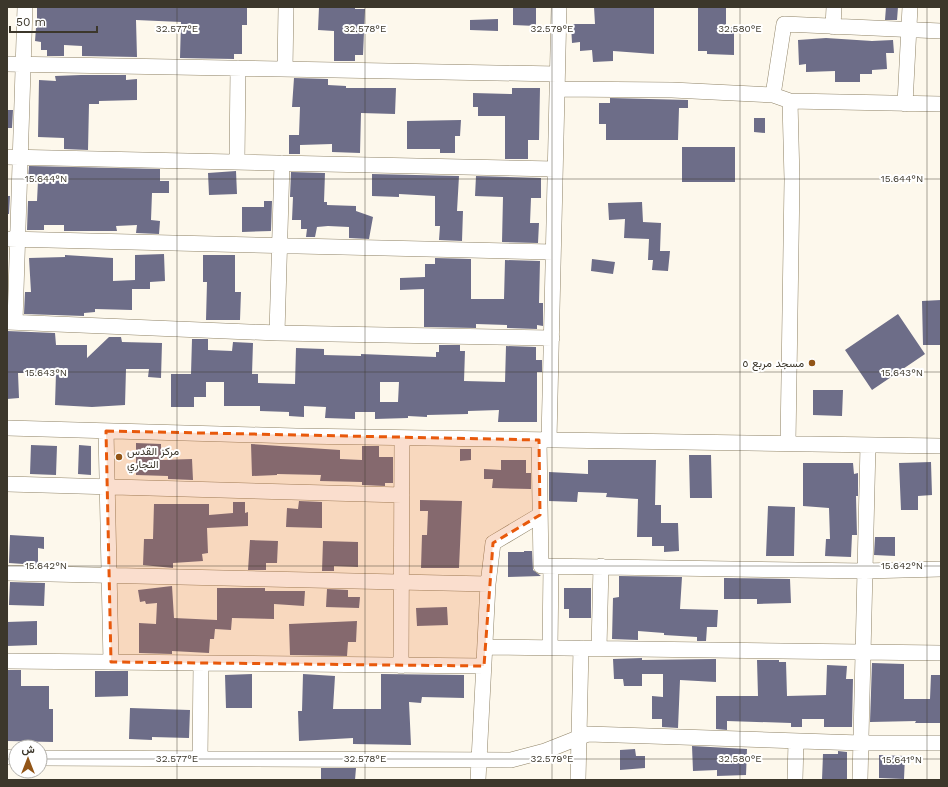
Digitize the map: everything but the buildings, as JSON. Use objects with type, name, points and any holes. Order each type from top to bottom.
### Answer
[{"type":"street","points":[[25,7],[23,64],[14,157],[11,322],[278,334],[552,338]]},
{"type":"street","points":[[285,69],[286,7]]},
{"type":"street","points":[[559,7],[552,338],[540,515],[541,566],[865,571],[941,569]]},
{"type":"street","points":[[833,27],[834,7]]},
{"type":"street","points":[[905,104],[910,7]]},
{"type":"street","points":[[773,95],[784,24],[941,31]]},
{"type":"street","points":[[7,64],[557,74]]},
{"type":"street","points":[[237,162],[238,68]]},
{"type":"street","points":[[557,90],[672,90],[773,95],[790,101],[941,104]]},
{"type":"street","points":[[788,443],[792,180],[790,101]]},
{"type":"street","points":[[14,157],[555,169]]},
{"type":"street","points":[[278,334],[282,163]]},
{"type":"street","points":[[12,239],[553,252]]},
{"type":"street","points":[[7,428],[402,438],[941,446]]},
{"type":"street","points":[[106,431],[111,662]]},
{"type":"street","points":[[401,666],[402,438]]},
{"type":"street","points":[[860,780],[868,445]]},
{"type":"street","points":[[7,484],[402,495]]},
{"type":"street","points":[[478,780],[488,584],[492,543],[540,515]]},
{"type":"street","points":[[550,648],[551,566]]},
{"type":"street","points":[[599,648],[601,566]]},
{"type":"street","points":[[7,573],[488,584]]},
{"type":"street","points":[[485,647],[941,653]]},
{"type":"street","points":[[578,780],[581,648]]},
{"type":"street","points":[[7,661],[484,666]]},
{"type":"street","points":[[200,759],[201,663]]},
{"type":"street","points":[[48,758],[511,760],[545,751],[588,734],[861,743],[941,743]]},
{"type":"street","points":[[795,780],[796,741]]},
{"type":"highlighted area","points":[[106,431],[539,440],[540,515],[493,543],[484,666],[111,662]]},
{"type":"place","name":"مسجد مربع ٥","points":[[812,363]]},
{"type":"place","name":"مركز القدس التجاري","points":[[119,457]]}]
